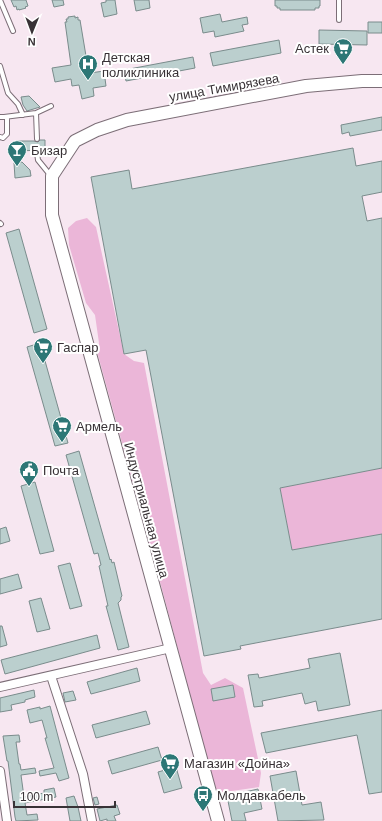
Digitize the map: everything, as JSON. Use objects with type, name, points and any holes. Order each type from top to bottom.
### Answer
[{"type":"street","name":"улица Тимирязева","points":[[52,176],[75,141],[97,130],[127,120],[204,104],[306,86],[362,81],[382,81]]},
{"type":"street","name":"Индустриальная улица","points":[[52,176],[52,215],[218,821]]},
{"type":"street","points":[[0,687],[171,648]]},
{"type":"street","points":[[51,676],[83,774],[92,821]]},
{"type":"street","points":[[0,771],[7,821]]},
{"type":"lane","points":[[0,0],[13,31]]},
{"type":"lane","points":[[339,0],[339,20]]},
{"type":"lane","points":[[0,66],[8,93],[18,104],[23,115]]},
{"type":"lane","points":[[0,117],[36,113],[51,106]]},
{"type":"lane","points":[[36,113],[37,139]]},
{"type":"lane","points":[[0,138],[3,138],[7,134],[7,117]]},
{"type":"lane","points":[[37,153],[38,160],[52,176]]},
{"type":"shaded area","points":[[87,218],[96,227],[124,354],[134,361],[144,363],[203,673],[211,685],[225,678],[243,688],[261,773],[259,787],[218,793],[212,778],[98,355],[99,343],[95,315],[86,303],[69,245],[68,228],[76,221]]},
{"type":"shaded area","points":[[382,468],[382,534],[292,550],[280,488]]},
{"type":"building","points":[[11,0],[26,0],[28,6],[17,10],[16,6],[14,7]]},
{"type":"building","points":[[52,0],[63,0],[64,5],[54,7]]},
{"type":"building","points":[[106,0],[115,0],[117,14],[104,17],[101,3],[106,2]]},
{"type":"building","points":[[134,0],[149,0],[150,8],[136,11]]},
{"type":"building","points":[[275,0],[320,0],[320,6],[319,8],[315,8],[315,10],[280,10],[280,8],[275,6]]},
{"type":"building","points":[[220,14],[222,22],[247,17],[248,24],[242,25],[244,31],[215,37],[214,31],[203,33],[200,18]]},
{"type":"building","points":[[75,16],[75,18],[78,17],[78,20],[80,20],[90,73],[104,71],[106,86],[93,88],[94,96],[82,99],[79,85],[72,86],[71,79],[55,82],[52,68],[71,65],[65,22],[67,22],[66,19],[68,19],[68,17]]},
{"type":"building","points":[[368,22],[382,22],[382,33],[368,33]]},
{"type":"building","points":[[319,30],[367,31],[367,45],[319,44]]},
{"type":"building","points":[[279,40],[281,53],[213,66],[210,53]]},
{"type":"building","points":[[193,57],[195,68],[126,81],[124,70]]},
{"type":"building","points":[[29,96],[40,107],[27,111],[23,105],[21,97]]},
{"type":"building","points":[[382,117],[382,130],[350,136],[349,132],[342,134],[341,125]]},
{"type":"building","points":[[40,140],[45,140],[45,150],[16,151],[16,141],[38,142]]},
{"type":"building","points":[[353,148],[356,166],[382,161],[382,192],[362,196],[367,221],[382,218],[382,468],[280,488],[292,550],[382,534],[382,619],[240,646],[241,649],[204,656],[146,350],[124,354],[91,177],[129,170],[132,189]]},
{"type":"building","points":[[22,162],[30,170],[31,176],[15,178],[14,163]]},
{"type":"building","points":[[19,229],[47,329],[34,333],[6,233]]},
{"type":"building","points":[[40,343],[68,443],[55,446],[27,347]]},
{"type":"building","points":[[79,451],[110,560],[111,559],[112,563],[114,562],[122,596],[118,603],[129,647],[118,650],[106,606],[108,606],[99,566],[101,565],[98,553],[94,554],[66,455]]},
{"type":"building","points":[[35,482],[54,551],[40,554],[21,486]]},
{"type":"building","points":[[6,527],[10,541],[0,544],[0,529]]},
{"type":"building","points":[[70,563],[82,606],[70,609],[58,566]]},
{"type":"building","points":[[18,574],[22,588],[0,594],[0,579]]},
{"type":"building","points":[[41,598],[50,629],[37,632],[29,601]]},
{"type":"building","points":[[0,626],[2,626],[7,645],[0,647]]},
{"type":"building","points":[[97,635],[100,648],[5,674],[1,660]]},
{"type":"building","points":[[340,653],[350,705],[318,711],[316,701],[305,704],[302,693],[262,701],[263,706],[254,707],[248,675],[258,674],[259,678],[310,668],[308,659]]},
{"type":"building","points":[[137,668],[140,681],[91,694],[87,682]]},
{"type":"building","points":[[233,685],[235,697],[213,701],[211,689]]},
{"type":"building","points":[[34,690],[35,697],[25,700],[25,702],[11,705],[12,710],[0,712],[0,698]]},
{"type":"building","points":[[73,691],[76,700],[65,702],[63,693]]},
{"type":"building","points":[[50,706],[69,778],[59,781],[56,773],[40,776],[39,771],[54,768],[45,738],[47,738],[42,720],[30,723],[27,710],[40,707],[40,709]]},
{"type":"building","points":[[382,710],[382,792],[369,794],[357,735],[266,753],[261,733]]},
{"type":"building","points":[[146,711],[150,724],[96,738],[92,725]]},
{"type":"building","points":[[19,735],[20,742],[16,742],[21,770],[35,768],[36,773],[21,775],[24,797],[44,793],[44,790],[54,788],[56,797],[25,803],[27,815],[37,814],[38,820],[16,821],[15,817],[8,761],[3,736]]},
{"type":"building","points":[[158,747],[162,760],[112,774],[108,761]]},
{"type":"building","name":"Магазин «Дойна»","points":[[176,767],[182,788],[164,793],[158,772]]},
{"type":"building","points":[[296,771],[302,805],[321,802],[324,820],[278,821],[270,776]]},
{"type":"building","points":[[258,789],[262,809],[244,813],[246,821],[232,821],[227,796]]},
{"type":"building","points":[[74,796],[81,821],[70,821],[66,798]]},
{"type":"building","points":[[97,797],[99,804],[95,805],[93,798]]},
{"type":"building","points":[[117,805],[120,814],[114,816],[116,821],[107,821],[107,819],[100,821],[97,809]]},
{"type":"place","name":"Астек","points":[[343,65]]},
{"type":"place","name":"Детская поликлиника","points":[[88,81]]},
{"type":"place","name":"Бизар","points":[[17,167]]},
{"type":"place","name":"Гаспар","points":[[43,364]]},
{"type":"place","name":"Армель","points":[[62,443]]},
{"type":"place","name":"Почта","points":[[29,487]]},
{"type":"place","name":"Магазин «Дойна»","points":[[170,780]]},
{"type":"place","name":"Молдавкабель","points":[[203,812]]}]
